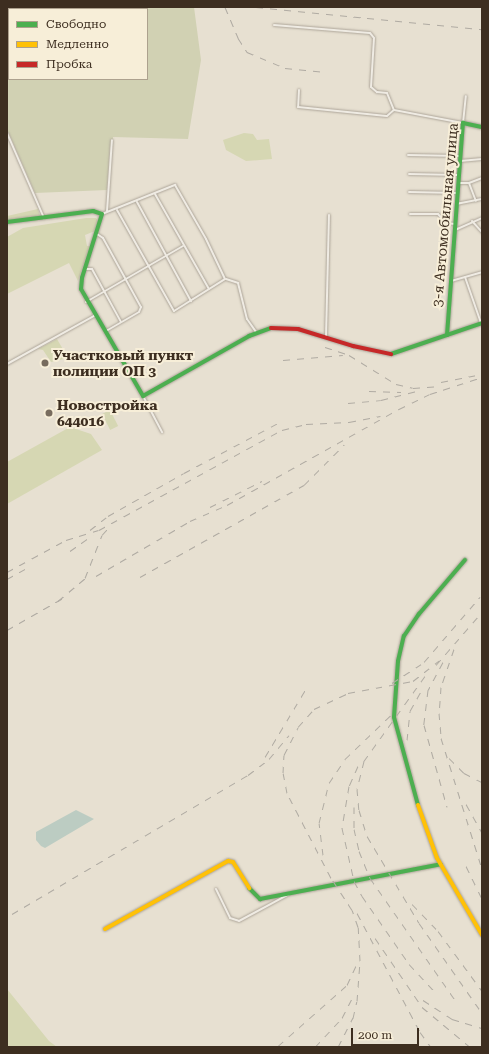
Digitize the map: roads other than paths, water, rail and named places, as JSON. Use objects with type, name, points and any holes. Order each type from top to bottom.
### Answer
[{"type":"street","points":[[274,24],[370,33],[374,38],[371,88],[377,92],[388,94],[394,110]]},
{"type":"street","points":[[298,90],[298,107],[387,116],[394,110]]},
{"type":"street","name":"3-я Автомобильная улица","points":[[447,335],[456,204],[466,96]]},
{"type":"street","points":[[394,110],[482,126]]},
{"type":"street","points":[[7,133],[44,218]]},
{"type":"street","points":[[107,211],[112,140]]},
{"type":"street","points":[[408,155],[460,156]]},
{"type":"street","points":[[460,161],[482,159]]},
{"type":"street","points":[[409,174],[459,175]]},
{"type":"street","points":[[458,183],[469,183],[482,178]]},
{"type":"street","points":[[469,183],[476,201]]},
{"type":"street","points":[[7,222],[93,212],[102,214],[107,211],[116,210],[137,202],[174,186],[206,239],[225,279],[238,283],[248,319],[256,332]]},
{"type":"street","points":[[409,192],[457,193]]},
{"type":"street","points":[[155,194],[183,246],[209,289]]},
{"type":"street","points":[[456,204],[482,199]]},
{"type":"street","points":[[137,202],[191,301]]},
{"type":"street","points":[[116,210],[174,311],[225,279]]},
{"type":"street","points":[[102,214],[97,234],[85,268],[81,289],[86,302],[139,393],[143,396],[162,432]]},
{"type":"street","points":[[410,214],[438,214],[446,223],[455,224]]},
{"type":"street","points":[[326,337],[329,215]]},
{"type":"street","points":[[454,231],[472,221],[482,218]]},
{"type":"street","points":[[472,221],[482,232]]},
{"type":"street","points":[[97,234],[103,238],[139,301],[139,312],[104,332]]},
{"type":"street","points":[[86,302],[183,246]]},
{"type":"street","points":[[85,268],[92,269],[121,322]]},
{"type":"street","points":[[451,281],[482,272]]},
{"type":"street","points":[[143,396],[256,332],[273,327],[285,326],[390,354],[481,323],[465,277]]},
{"type":"street","points":[[7,364],[94,316]]},
{"type":"street","points":[[464,560],[418,614],[404,636],[398,661],[394,695],[395,727],[426,832],[441,864],[482,935]]},
{"type":"street","points":[[105,929],[225,862],[233,862],[249,890],[257,898],[441,864]]},
{"type":"street","points":[[216,889],[230,918],[240,921],[294,891]]},
{"type":"railway","points":[[225,7],[238,38],[247,52],[285,68],[326,72]]},
{"type":"railway","points":[[256,7],[482,29]]},
{"type":"railway","points":[[325,347],[349,355],[396,384],[413,388],[441,386]]},
{"type":"railway","points":[[283,360],[343,355]]},
{"type":"railway","points":[[441,382],[478,375]]},
{"type":"railway","points":[[96,576],[190,521],[227,505],[399,409],[430,394],[482,377]]},
{"type":"railway","points":[[348,403],[381,400],[421,390]]},
{"type":"railway","points":[[369,391],[401,392]]},
{"type":"railway","points":[[7,572],[66,540],[99,530],[282,430],[306,424],[349,422],[380,416]]},
{"type":"railway","points":[[90,530],[108,516],[184,473],[282,421]]},
{"type":"railway","points":[[140,577],[304,485],[344,445]]},
{"type":"railway","points":[[210,507],[262,481]]},
{"type":"railway","points":[[58,601],[85,578],[102,535],[110,526]]},
{"type":"railway","points":[[70,551],[93,535]]},
{"type":"railway","points":[[7,579],[30,566]]},
{"type":"railway","points":[[392,683],[424,662],[480,597]]},
{"type":"railway","points":[[7,630],[63,598]]},
{"type":"railway","points":[[436,665],[482,612]]},
{"type":"railway","points":[[454,649],[441,687],[439,713],[441,738],[482,869]]},
{"type":"railway","points":[[338,1047],[353,1018],[357,1001],[360,961],[358,927],[352,910],[331,878],[287,793],[283,773],[284,755],[298,727],[314,709],[348,693],[413,681],[439,661]]},
{"type":"railway","points":[[443,662],[428,690],[424,725],[447,807]]},
{"type":"railway","points":[[425,676],[364,761],[357,789],[359,810],[367,836],[419,923],[482,1013]]},
{"type":"railway","points":[[265,757],[307,687]]},
{"type":"railway","points":[[407,740],[410,711],[422,689]]},
{"type":"railway","points":[[323,855],[319,823],[329,783],[345,759],[393,713]]},
{"type":"railway","points":[[12,914],[248,775],[269,759],[289,735]]},
{"type":"railway","points":[[449,758],[464,773],[482,782]]},
{"type":"railway","points":[[358,766],[349,786],[342,828],[354,881],[362,896],[409,964],[434,991]]},
{"type":"railway","points":[[466,804],[482,833]]},
{"type":"railway","points":[[354,807],[354,829],[359,851],[370,878],[455,1000]]},
{"type":"railway","points":[[466,866],[482,899]]},
{"type":"railway","points":[[412,904],[438,931],[482,991]]},
{"type":"railway","points":[[357,913],[420,1032],[431,1047]]},
{"type":"railway","points":[[375,938],[422,1007],[470,1047]]},
{"type":"railway","points":[[278,1046],[347,985],[356,966]]},
{"type":"railway","points":[[315,1047],[342,1018],[354,994]]},
{"type":"railway","points":[[423,1000],[452,1019],[482,1028]]},
{"type":"place","name":"Участковый пункт полиции ОП 3","points":[[45,363]]},
{"type":"place","name":"Новостройка 644016","points":[[49,413]]}]
